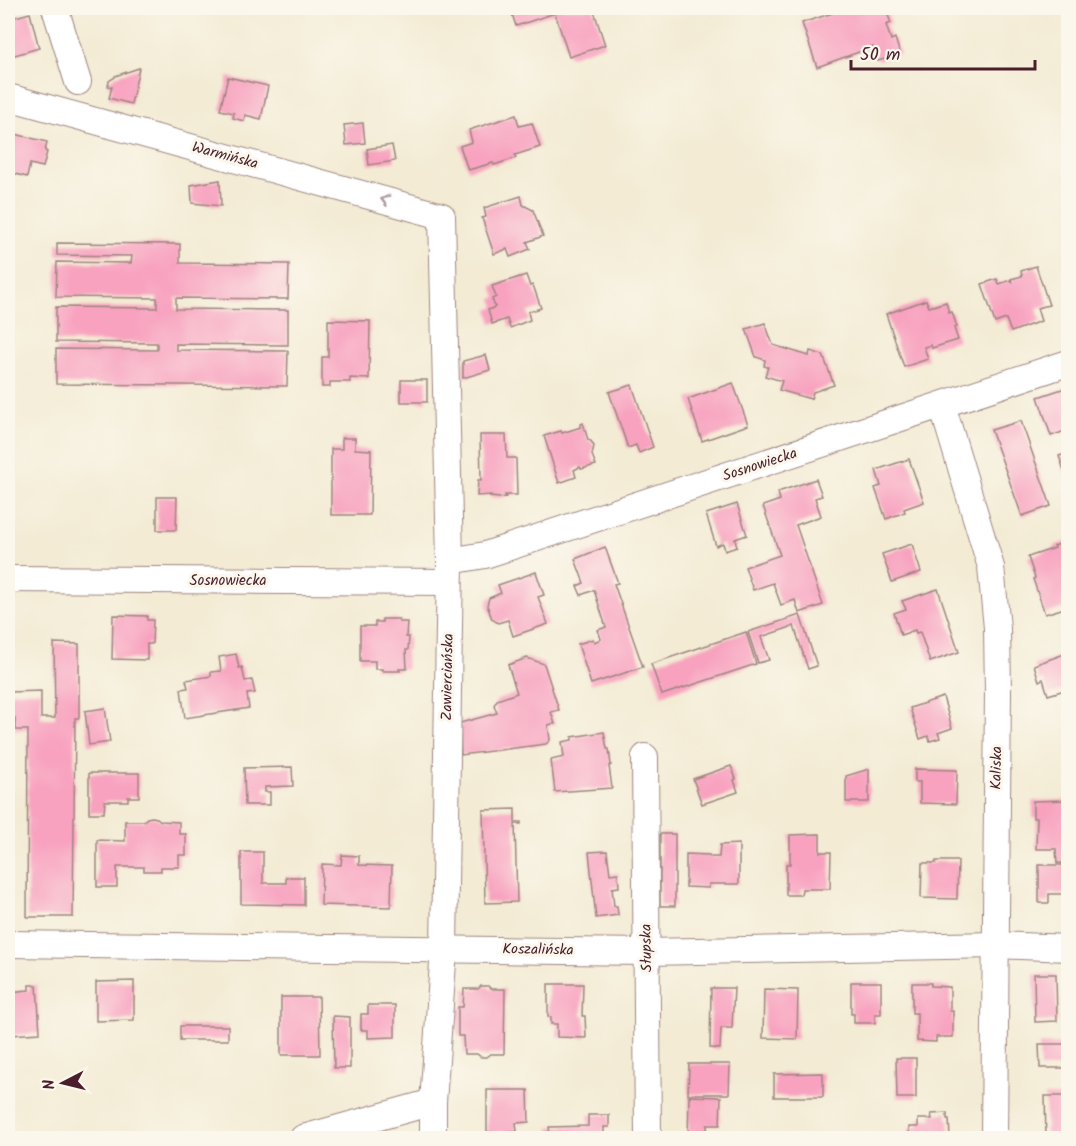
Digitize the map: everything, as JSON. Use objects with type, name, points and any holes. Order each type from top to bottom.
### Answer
[{"type":"street","points":[[55,8],[78,82]]},
{"type":"street","name":"Warmińska","points":[[8,97],[442,216]]},
{"type":"street","name":"Zawierciańska","points":[[433,1138],[444,949],[450,571],[442,216]]},
{"type":"street","name":"Sosnowiecka","points":[[8,579],[450,571],[485,555],[1068,363]]},
{"type":"street","name":"Kaliska","points":[[942,405],[991,567],[997,628],[994,1138]]},
{"type":"street","name":"Słupska","points":[[645,757],[648,1138]]},
{"type":"street","name":"Koszalińska","points":[[8,944],[647,952],[995,945],[1068,948]]},
{"type":"street","points":[[303,1138],[434,1102]]},
{"type":"building","points":[[510,8],[593,8],[605,45],[569,57],[555,13],[516,26]]},
{"type":"building","points":[[848,8],[891,8],[886,10],[891,23],[886,25],[891,40],[895,38],[900,54],[878,61],[873,47],[817,67],[802,23]]},
{"type":"building","points":[[30,13],[39,48],[8,57],[8,19]]},
{"type":"building","points":[[139,68],[131,104],[109,98],[112,87],[108,86],[109,81],[115,76]]},
{"type":"building","points":[[228,77],[268,86],[261,119],[245,115],[244,121],[233,118],[234,113],[220,110]]},
{"type":"building","points":[[516,115],[519,126],[532,123],[540,147],[515,155],[516,158],[468,170],[460,146],[472,142],[469,130]]},
{"type":"building","points":[[363,123],[365,143],[346,145],[344,125]]},
{"type":"building","points":[[15,134],[47,142],[43,167],[30,164],[27,177],[8,172]]},
{"type":"building","points":[[392,145],[395,161],[369,165],[367,149]]},
{"type":"building","points":[[220,180],[221,206],[192,203],[191,185]]},
{"type":"building","points":[[521,196],[523,205],[533,210],[543,236],[527,242],[530,249],[510,257],[507,249],[494,254],[482,218],[486,217],[484,208]]},
{"type":"building","points":[[57,243],[180,244],[180,263],[289,264],[288,299],[176,298],[176,309],[288,310],[288,345],[176,344],[176,350],[288,351],[287,386],[56,384],[56,349],[157,350],[157,343],[56,342],[56,307],[157,308],[157,298],[56,297],[57,262],[131,263],[132,256],[57,255]]},
{"type":"building","points":[[1036,266],[1049,305],[1037,308],[1041,321],[1011,332],[1006,319],[995,323],[982,284],[997,279],[999,284],[1011,280],[1013,283],[1011,279],[1022,276],[1021,271]]},
{"type":"building","points":[[526,275],[530,286],[533,285],[541,308],[528,312],[530,320],[510,328],[507,319],[492,324],[488,310],[495,307],[492,299],[496,297],[492,286]]},
{"type":"building","points":[[926,300],[929,307],[946,302],[957,327],[954,328],[958,340],[932,348],[931,345],[924,347],[928,359],[904,367],[886,314]]},
{"type":"building","points":[[328,320],[370,321],[369,379],[350,378],[350,382],[330,382],[330,387],[322,387],[322,357],[328,357]]},
{"type":"building","points":[[765,323],[773,345],[809,356],[810,351],[823,355],[834,385],[813,392],[811,399],[779,390],[782,381],[765,376],[768,367],[764,366],[765,360],[756,357],[746,329]]},
{"type":"building","points":[[486,355],[490,370],[463,378],[463,361]]},
{"type":"building","points":[[401,380],[427,380],[427,402],[401,402]]},
{"type":"building","points":[[733,383],[748,425],[702,441],[688,399]]},
{"type":"building","points":[[632,385],[653,447],[639,453],[636,445],[628,448],[609,392]]},
{"type":"building","points":[[1068,387],[1068,430],[1051,436],[1038,397]]},
{"type":"building","points":[[1021,421],[1051,506],[1022,516],[991,430]]},
{"type":"building","points":[[583,423],[588,440],[594,446],[592,455],[596,465],[581,469],[580,467],[574,470],[576,477],[559,483],[544,436],[581,427]]},
{"type":"building","points":[[480,435],[506,435],[507,458],[516,458],[517,495],[505,495],[506,497],[500,498],[490,497],[491,495],[477,496],[478,480],[481,480]]},
{"type":"building","points":[[342,438],[355,438],[355,449],[371,450],[370,515],[331,515],[331,449],[342,449]]},
{"type":"building","points":[[1068,453],[1068,475],[1066,476],[1059,456]]},
{"type":"building","points":[[909,459],[924,502],[886,519],[875,488],[881,486],[876,470]]},
{"type":"building","points":[[816,479],[822,496],[815,498],[821,516],[796,525],[823,605],[799,613],[795,600],[781,605],[773,583],[753,590],[745,567],[780,555],[763,506],[780,500],[778,492]]},
{"type":"building","points":[[157,497],[177,497],[176,530],[157,530]]},
{"type":"building","points":[[737,504],[747,535],[735,539],[737,547],[725,551],[723,543],[716,546],[706,514]]},
{"type":"building","points":[[1068,541],[1068,607],[1045,614],[1028,557]]},
{"type":"building","points":[[912,544],[921,572],[892,582],[882,554]]},
{"type":"building","points":[[605,547],[618,583],[614,584],[643,667],[591,684],[578,644],[601,639],[598,630],[606,627],[594,590],[581,595],[577,586],[584,583],[575,559]]},
{"type":"building","points":[[536,572],[544,595],[538,597],[548,624],[513,636],[508,620],[498,623],[492,619],[487,605],[489,598],[501,593],[498,585]]},
{"type":"building","points":[[938,589],[959,652],[930,662],[920,632],[916,633],[915,630],[901,635],[894,613],[906,609],[902,601]]},
{"type":"building","points":[[113,615],[147,616],[147,620],[153,620],[152,644],[147,644],[147,660],[112,659]]},
{"type":"building","points":[[800,615],[817,666],[808,669],[794,626],[761,637],[769,660],[758,663],[748,632]]},
{"type":"building","points":[[382,619],[399,619],[399,622],[407,622],[406,637],[409,637],[408,650],[406,650],[407,669],[382,671],[382,669],[375,669],[375,661],[360,661],[360,626],[375,626],[375,622],[382,622]]},
{"type":"building","points":[[746,632],[756,664],[662,695],[651,664]]},
{"type":"building","points":[[54,643],[79,644],[79,718],[75,718],[73,917],[27,917],[28,730],[15,730],[15,718],[8,718],[8,692],[41,691],[41,718],[55,718]]},
{"type":"building","points":[[1067,653],[1068,689],[1048,695],[1043,679],[1039,681],[1034,665]]},
{"type":"building","points":[[236,654],[245,681],[252,680],[255,693],[247,694],[249,708],[185,718],[181,689],[188,688],[186,680],[211,676],[211,672],[221,671],[219,657]]},
{"type":"building","points":[[527,658],[544,664],[559,710],[551,712],[555,724],[548,725],[550,740],[546,744],[461,755],[460,723],[497,713],[494,705],[497,700],[517,693],[508,665]]},
{"type":"building","points":[[943,697],[952,728],[938,733],[940,738],[930,741],[928,736],[920,739],[910,708]]},
{"type":"building","points":[[105,708],[110,742],[89,745],[85,711]]},
{"type":"building","points":[[604,732],[607,749],[609,749],[612,788],[555,792],[551,760],[564,757],[562,742],[572,740],[572,737]]},
{"type":"building","points":[[731,766],[738,792],[702,804],[693,779]]},
{"type":"building","points":[[292,767],[293,786],[265,787],[265,792],[270,792],[270,805],[245,805],[244,768]]},
{"type":"building","points":[[869,769],[869,802],[846,802],[846,776]]},
{"type":"building","points":[[915,769],[957,770],[956,804],[920,803],[920,782],[915,782]]},
{"type":"building","points":[[89,773],[139,773],[139,797],[128,797],[128,801],[105,801],[104,813],[89,813]]},
{"type":"building","points":[[1068,800],[1068,863],[1057,863],[1056,849],[1036,849],[1037,818],[1033,818],[1033,801]]},
{"type":"building","points":[[515,809],[515,822],[521,822],[521,824],[515,824],[517,902],[485,903],[483,810]]},
{"type":"building","points":[[152,817],[161,821],[179,822],[179,834],[186,834],[186,855],[179,855],[179,867],[161,867],[161,871],[144,871],[144,867],[117,867],[117,887],[97,887],[97,840],[125,841],[125,821],[144,821]]},
{"type":"building","points":[[660,834],[675,834],[675,906],[660,906]]},
{"type":"building","points":[[820,834],[820,852],[831,852],[830,889],[802,889],[801,895],[786,895],[786,864],[790,864],[790,835]]},
{"type":"building","points":[[739,844],[739,884],[709,884],[709,888],[686,887],[686,854],[719,857],[720,845]]},
{"type":"building","points":[[607,851],[610,874],[618,873],[619,887],[612,888],[614,906],[617,906],[618,915],[596,918],[589,852]]},
{"type":"building","points":[[241,852],[263,852],[263,883],[286,883],[286,877],[304,877],[304,905],[241,904]]},
{"type":"building","points":[[342,855],[359,856],[359,865],[392,866],[391,907],[321,905],[322,864],[341,865]]},
{"type":"building","points":[[936,861],[958,861],[957,899],[921,898],[922,863],[936,863]]},
{"type":"building","points":[[1039,865],[1068,865],[1068,894],[1049,894],[1049,903],[1039,903]]},
{"type":"building","points":[[1034,974],[1056,974],[1057,1021],[1035,1022]]},
{"type":"building","points":[[134,981],[134,1020],[96,1021],[96,982]]},
{"type":"building","points":[[851,982],[881,982],[881,1014],[875,1014],[875,1023],[854,1023],[854,1014],[851,1014]]},
{"type":"building","points":[[912,983],[931,983],[931,986],[950,987],[953,1037],[936,1037],[936,1042],[917,1041],[917,1013],[912,1013]]},
{"type":"building","points":[[548,984],[583,984],[582,1016],[585,1016],[586,1038],[557,1037],[557,1024],[551,1024],[551,1017],[548,1017]]},
{"type":"building","points":[[29,985],[37,985],[40,1033],[10,1035],[8,992],[29,990]]},
{"type":"building","points":[[481,986],[505,989],[504,1054],[481,1057],[477,1054],[464,1054],[463,1036],[458,1036],[458,1007],[463,1007],[464,989],[478,989]]},
{"type":"building","points":[[711,988],[734,988],[732,1028],[721,1028],[720,1049],[710,1048]]},
{"type":"building","points":[[764,989],[798,990],[797,1039],[763,1038]]},
{"type":"building","points":[[281,997],[319,997],[320,1055],[281,1055]]},
{"type":"building","points":[[368,1005],[395,1005],[395,1037],[368,1038],[368,1030],[361,1030],[361,1014],[368,1014]]},
{"type":"building","points":[[333,1016],[350,1017],[350,1068],[334,1068]]},
{"type":"building","points":[[180,1026],[228,1026],[228,1040],[180,1040]]},
{"type":"building","points":[[1039,1044],[1068,1044],[1068,1068],[1040,1068]]},
{"type":"building","points":[[896,1058],[916,1058],[916,1098],[897,1098]]},
{"type":"building","points":[[689,1064],[730,1064],[729,1094],[688,1094]]},
{"type":"building","points":[[823,1073],[823,1097],[774,1097],[774,1074]]},
{"type":"building","points":[[487,1090],[528,1090],[529,1122],[516,1123],[517,1132],[487,1132]]},
{"type":"building","points":[[689,1096],[721,1097],[720,1125],[707,1125],[707,1138],[688,1138]]},
{"type":"building","points":[[1045,1096],[1064,1096],[1065,1138],[1046,1138]]},
{"type":"building","points":[[947,1113],[950,1138],[909,1138],[909,1127],[918,1127],[918,1119],[932,1119],[931,1114]]},
{"type":"building","points":[[588,1115],[609,1115],[609,1127],[604,1127],[604,1138],[550,1138],[549,1127],[588,1126]]}]
